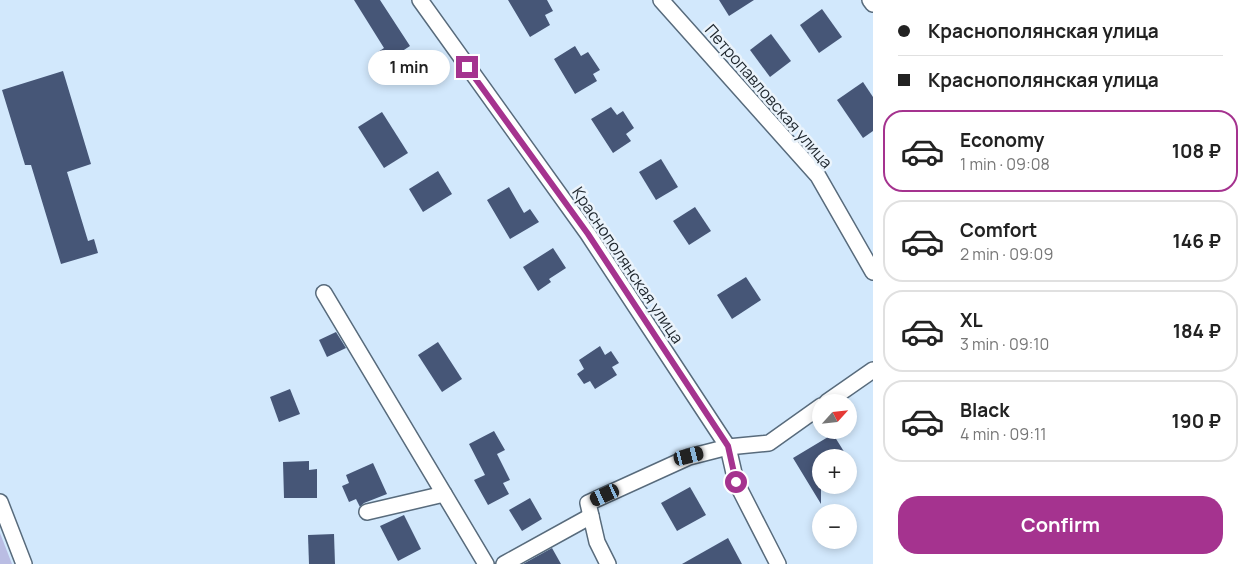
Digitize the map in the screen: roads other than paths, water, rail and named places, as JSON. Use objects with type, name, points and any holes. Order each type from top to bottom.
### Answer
[{"type":"street","name":"Краснополянская улица","points":[[420,0],[588,234],[728,446],[736,482],[778,564]]},
{"type":"street","name":"Петропавловская улица","points":[[661,0],[818,176],[873,272]]},
{"type":"street","points":[[870,0],[873,4]]},
{"type":"street","points":[[324,292],[486,564]]},
{"type":"street","points":[[838,394],[873,370]]},
{"type":"street","points":[[504,564],[590,509],[689,456],[728,446],[769,443],[812,412]]},
{"type":"street","points":[[367,512],[444,494]]},
{"type":"street","points":[[0,502],[24,564]]},
{"type":"street","points":[[590,509],[597,542],[608,564]]}]
